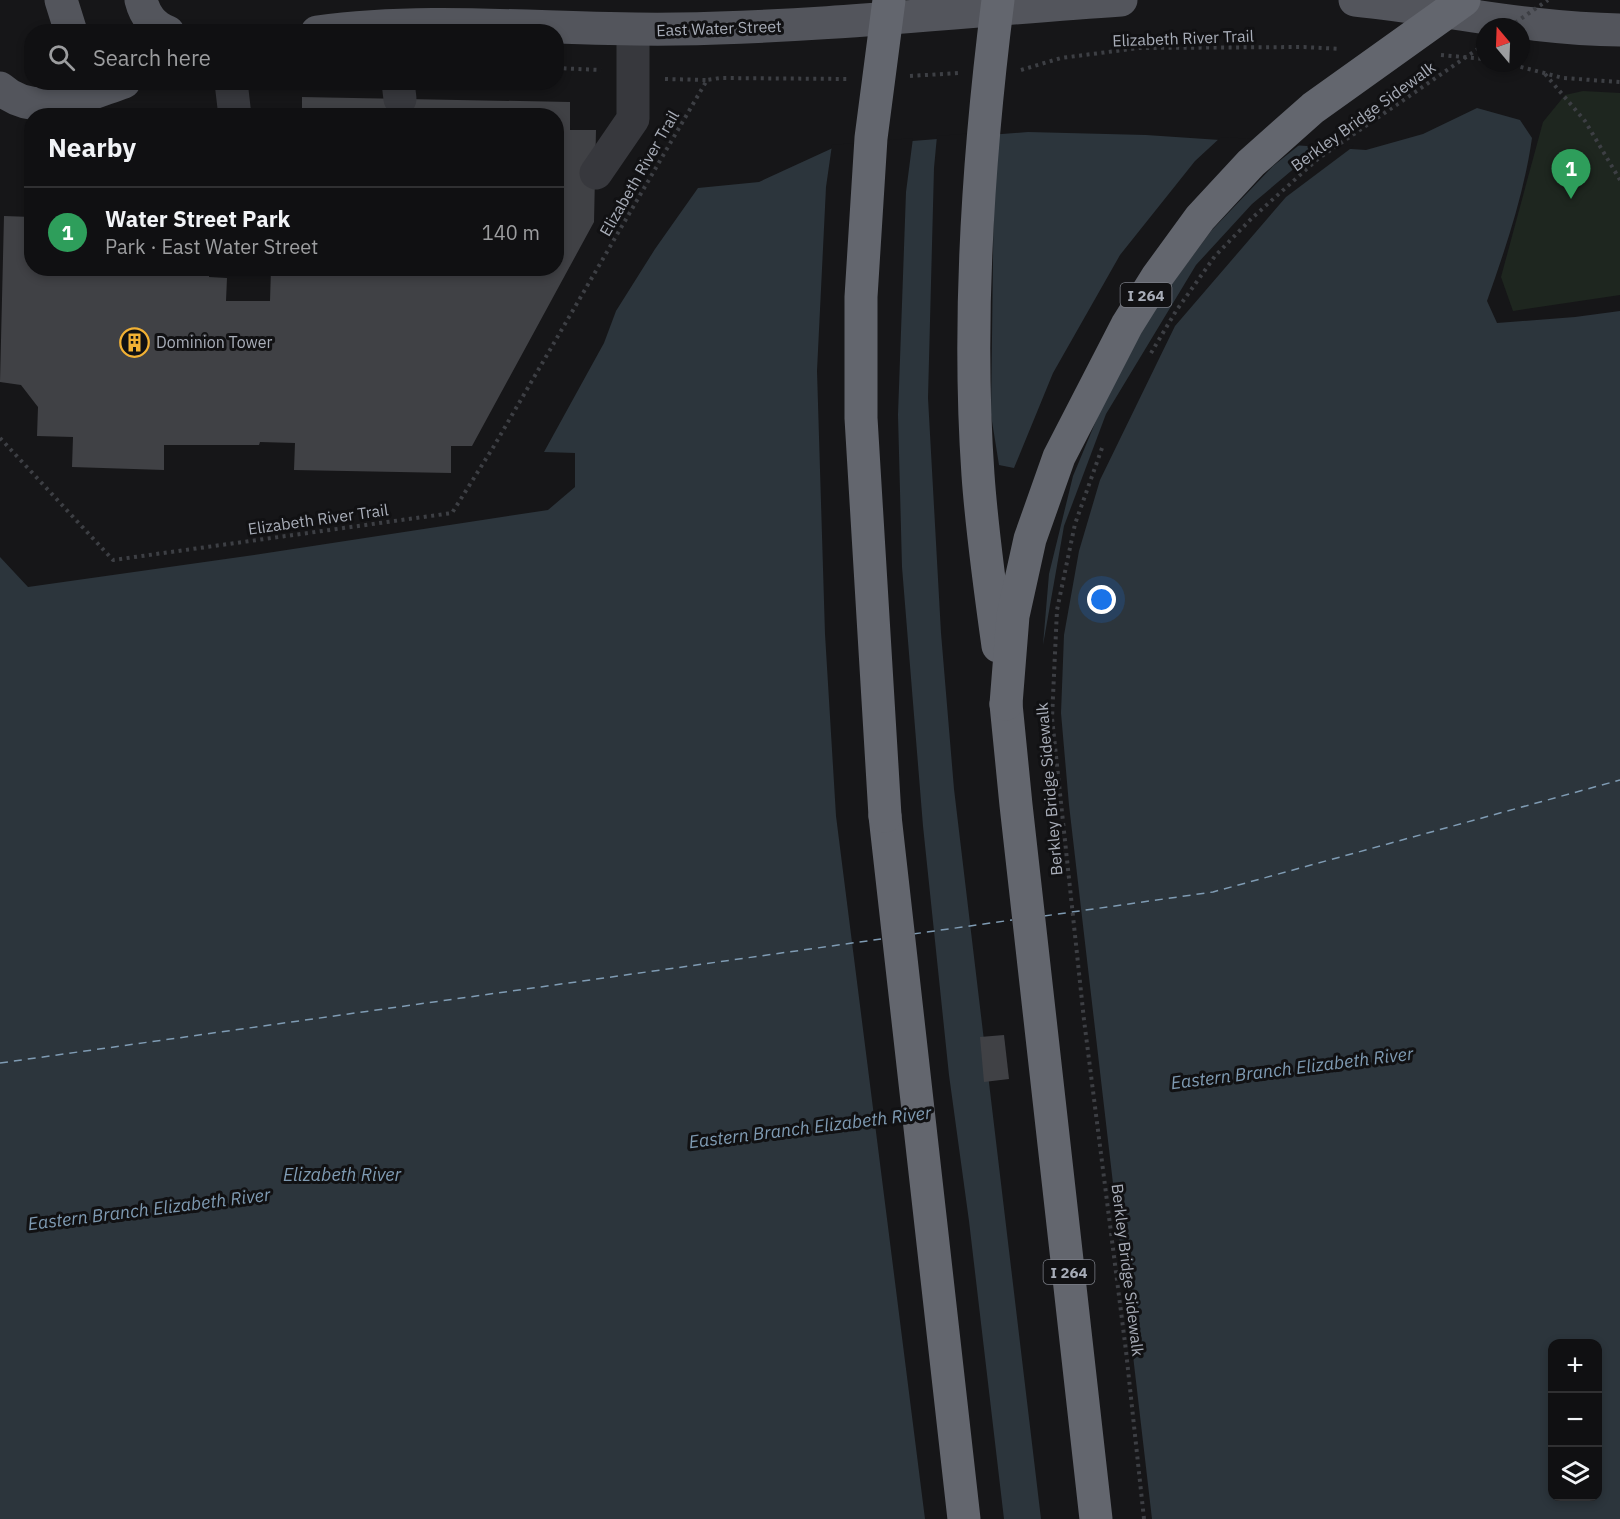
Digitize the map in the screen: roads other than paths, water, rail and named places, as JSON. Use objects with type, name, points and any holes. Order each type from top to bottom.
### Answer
[{"type":"highway","points":[[889,0],[870,149],[861,297],[861,418],[885,816],[964,1519]]},
{"type":"highway","points":[[998,0],[988,81],[979,196],[974,337],[978,473],[986,554],[1006,704]]},
{"type":"highway","name":"I 264","points":[[1096,1519],[1006,704],[1013,616],[1030,539],[1059,457],[1127,325],[1157,277],[1200,218],[1260,155],[1313,108],[1464,0]]},
{"type":"main road","points":[[61,0],[68,24]]},
{"type":"main road","name":"East Water Street","points":[[564,27],[633,30],[801,25],[1120,0]]},
{"type":"main road","points":[[1355,0],[1554,26],[1620,30]]},
{"type":"main road","points":[[3,97],[27,103],[55,104],[100,90]]},
{"type":"lane","points":[[596,173],[633,119],[633,30]]},
{"type":"lane","points":[[232,90],[234,108]]},
{"type":"water","points":[[1477,108],[1520,120],[1532,138],[1519,200],[1487,301],[1497,323],[1620,311],[1620,1519],[0,1519],[0,557],[28,587],[548,510],[575,487],[575,453],[544,452],[604,343],[616,311],[655,249],[698,188],[759,182],[835,147],[1028,132],[1146,135],[1366,150],[1423,134]]},
{"type":"place","name":"Water Street Park","points":[[1571,199]]},
{"type":"place","name":"Dominion Tower","points":[[135,342]]},
{"type":"water label","name":"Eastern Branch Elizabeth River","points":[[1292,1068]]},
{"type":"water label","name":"Eastern Branch Elizabeth River","points":[[810,1127]]},
{"type":"water label","name":"Elizabeth River","points":[[342,1174]]},
{"type":"water label","name":"Eastern Branch Elizabeth River","points":[[149,1209]]}]
